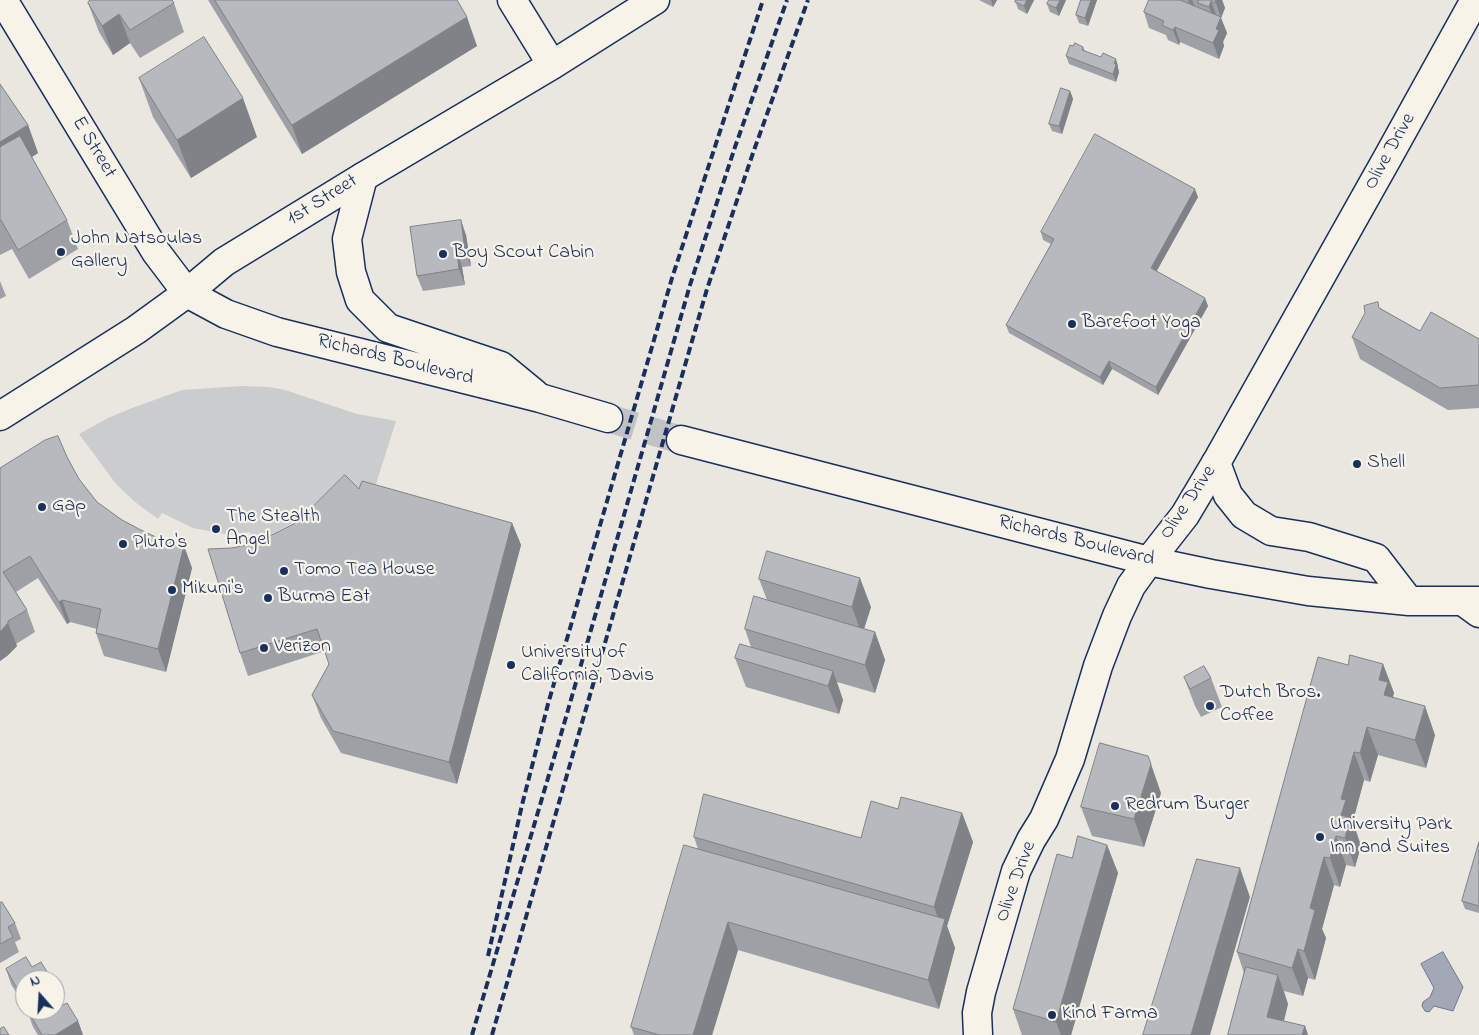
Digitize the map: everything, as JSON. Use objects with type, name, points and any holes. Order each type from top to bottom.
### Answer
[{"type":"street","name":"E Street","points":[[3,0],[156,252],[187,293]]},
{"type":"street","points":[[512,0],[552,65]]},
{"type":"street","name":"1st Street","points":[[0,416],[136,330],[187,293],[224,262],[552,65],[655,0]]},
{"type":"street","name":"Olive Drive","points":[[978,1035],[977,1013],[981,992],[1016,871],[1030,840],[1044,819],[1070,759],[1098,666],[1117,616],[1131,586],[1185,515],[1216,463],[1476,0]]},
{"type":"street","points":[[363,177],[347,239],[351,272],[360,300],[388,328],[501,366],[540,398]]},
{"type":"street","name":"Richards Boulevard","points":[[187,293],[226,314],[277,332],[540,398],[608,418]]},
{"type":"street","name":"Richards Boulevard","points":[[680,440],[1149,561],[1210,574],[1308,591],[1409,600],[1475,603]]},
{"type":"street","points":[[1216,463],[1228,495],[1244,515],[1271,531],[1309,537],[1376,558],[1409,600]]},
{"type":"shaded area","points":[[242,386],[269,387],[285,390],[357,414],[396,421],[370,503],[338,486],[296,521],[274,533],[252,540],[250,532],[229,535],[193,528],[162,513],[158,519],[135,502],[116,484],[79,434],[108,418],[182,390]]},
{"type":"shaded area","points":[[1443,952],[1463,987],[1453,1011],[1434,1006],[1429,1012],[1425,1011],[1422,1006],[1423,1002],[1430,997],[1434,988],[1421,964]]},
{"type":"building","points":[[90,0],[172,0],[174,3],[130,30],[119,14],[102,26],[88,3]]},
{"type":"building","points":[[215,0],[457,0],[467,17],[292,125]]},
{"type":"building","points":[[1016,0],[1027,0],[1024,6],[1015,2]]},
{"type":"building","points":[[1049,0],[1060,0],[1056,8],[1047,4]]},
{"type":"building","points":[[1081,0],[1091,0],[1085,18],[1076,15]]},
{"type":"building","points":[[1149,0],[1180,0],[1221,17],[1216,29],[1219,30],[1213,43],[1175,27],[1173,30],[1162,25],[1164,21],[1144,12]]},
{"type":"building","points":[[1199,0],[1216,0],[1215,3],[1211,1],[1209,7],[1198,3]]},
{"type":"building","points":[[204,37],[243,98],[177,140],[139,78]]},
{"type":"building","points":[[1075,43],[1083,47],[1082,50],[1101,57],[1103,53],[1116,59],[1113,74],[1066,56],[1070,45],[1073,46]]},
{"type":"building","points":[[0,84],[28,125],[0,142]]},
{"type":"building","points":[[1061,88],[1070,91],[1059,126],[1049,124]]},
{"type":"building","points":[[1095,134],[1195,189],[1151,268],[1205,298],[1156,387],[1109,361],[1100,377],[1006,325],[1054,239],[1041,232]]},
{"type":"building","points":[[20,136],[67,220],[18,250],[0,221],[0,147]]},
{"type":"building","points":[[461,220],[465,251],[457,252],[459,269],[417,276],[410,227]]},
{"type":"building","points":[[1378,302],[1379,308],[1420,331],[1431,312],[1479,339],[1479,385],[1440,388],[1352,337],[1365,313],[1364,306]]},
{"type":"building","points":[[58,436],[79,479],[97,502],[122,520],[139,529],[162,540],[184,546],[158,649],[96,633],[101,609],[62,600],[59,602],[30,556],[3,572],[27,610],[8,621],[0,632],[0,468],[45,440]]},
{"type":"building","points":[[345,475],[359,489],[362,481],[512,523],[449,762],[333,731],[312,695],[329,664],[317,629],[240,653],[208,549],[232,548],[262,542],[260,539],[309,516],[307,513]]},
{"type":"building","points":[[767,551],[860,578],[852,607],[759,579]]},
{"type":"building","points":[[754,596],[875,632],[865,665],[745,629]]},
{"type":"building","points":[[740,644],[833,671],[828,686],[735,658]]},
{"type":"building","name":"University Park Inn and Suites","points":[[1350,655],[1383,664],[1379,680],[1388,682],[1384,695],[1425,706],[1415,740],[1367,727],[1360,753],[1354,752],[1341,799],[1346,800],[1341,815],[1350,818],[1345,838],[1336,836],[1330,858],[1324,857],[1310,908],[1315,910],[1304,951],[1298,949],[1292,968],[1237,952],[1318,657],[1348,665]]},
{"type":"building","points":[[1204,666],[1211,678],[1190,689],[1184,677]]},
{"type":"building","points":[[1100,743],[1148,756],[1151,764],[1134,819],[1081,807]]},
{"type":"building","points":[[704,794],[861,838],[871,801],[898,809],[901,797],[962,813],[934,907],[694,837]]},
{"type":"building","points":[[1078,836],[1107,845],[1056,1022],[1013,1009],[1057,854],[1072,858]]},
{"type":"building","points":[[1479,842],[1479,906],[1462,901]]},
{"type":"building","points":[[684,845],[945,919],[928,980],[728,922],[693,1035],[660,1035],[631,1027]]},
{"type":"building","points":[[1197,859],[1240,868],[1191,1035],[1143,1035]]},
{"type":"building","points":[[2,902],[15,923],[8,927],[13,937],[0,944],[0,903]]},
{"type":"building","points":[[26,957],[32,967],[41,962],[46,970],[15,970],[15,985],[6,969]]},
{"type":"building","points":[[1246,967],[1278,975],[1267,1017],[1305,1026],[1302,1035],[1228,1035]]},
{"type":"building","points":[[67,1003],[78,1021],[55,1035],[42,1035],[33,1020],[65,1020],[65,1004]]},
{"type":"building","points":[[4,1027],[9,1035],[0,1035],[0,1029]]},
{"type":"tunnel","points":[[608,418],[681,440]]},
{"type":"railway","points":[[488,956],[522,805],[548,704],[672,278],[763,0]]},
{"type":"railway","points":[[472,1035],[564,724],[690,285],[735,147],[787,0]]},
{"type":"railway","points":[[492,1035],[707,289],[808,0]]},
{"type":"place","name":"John Natsoulas Gallery","points":[[61,252]]},
{"type":"place","name":"Boy Scout Cabin","points":[[443,254]]},
{"type":"place","name":"Barefoot Yoga","points":[[1072,324]]},
{"type":"place","name":"Shell","points":[[1357,464]]},
{"type":"place","name":"Gap","points":[[42,507]]},
{"type":"place","name":"The Stealth Angel","points":[[216,529]]},
{"type":"place","name":"Pluto's","points":[[123,544]]},
{"type":"place","name":"Tomo Tea House","points":[[284,571]]},
{"type":"place","name":"Mikuni's","points":[[172,590]]},
{"type":"place","name":"Burma Eat","points":[[268,598]]},
{"type":"place","name":"Verizon","points":[[264,648]]},
{"type":"place","name":"University of California, Davis","points":[[511,665]]},
{"type":"place","name":"Dutch Bros. Coffee","points":[[1210,706]]},
{"type":"place","name":"Redrum Burger","points":[[1115,806]]},
{"type":"place","name":"University Park Inn and Suites","points":[[1320,837]]},
{"type":"place","name":"Kind Farma","points":[[1052,1015]]}]
